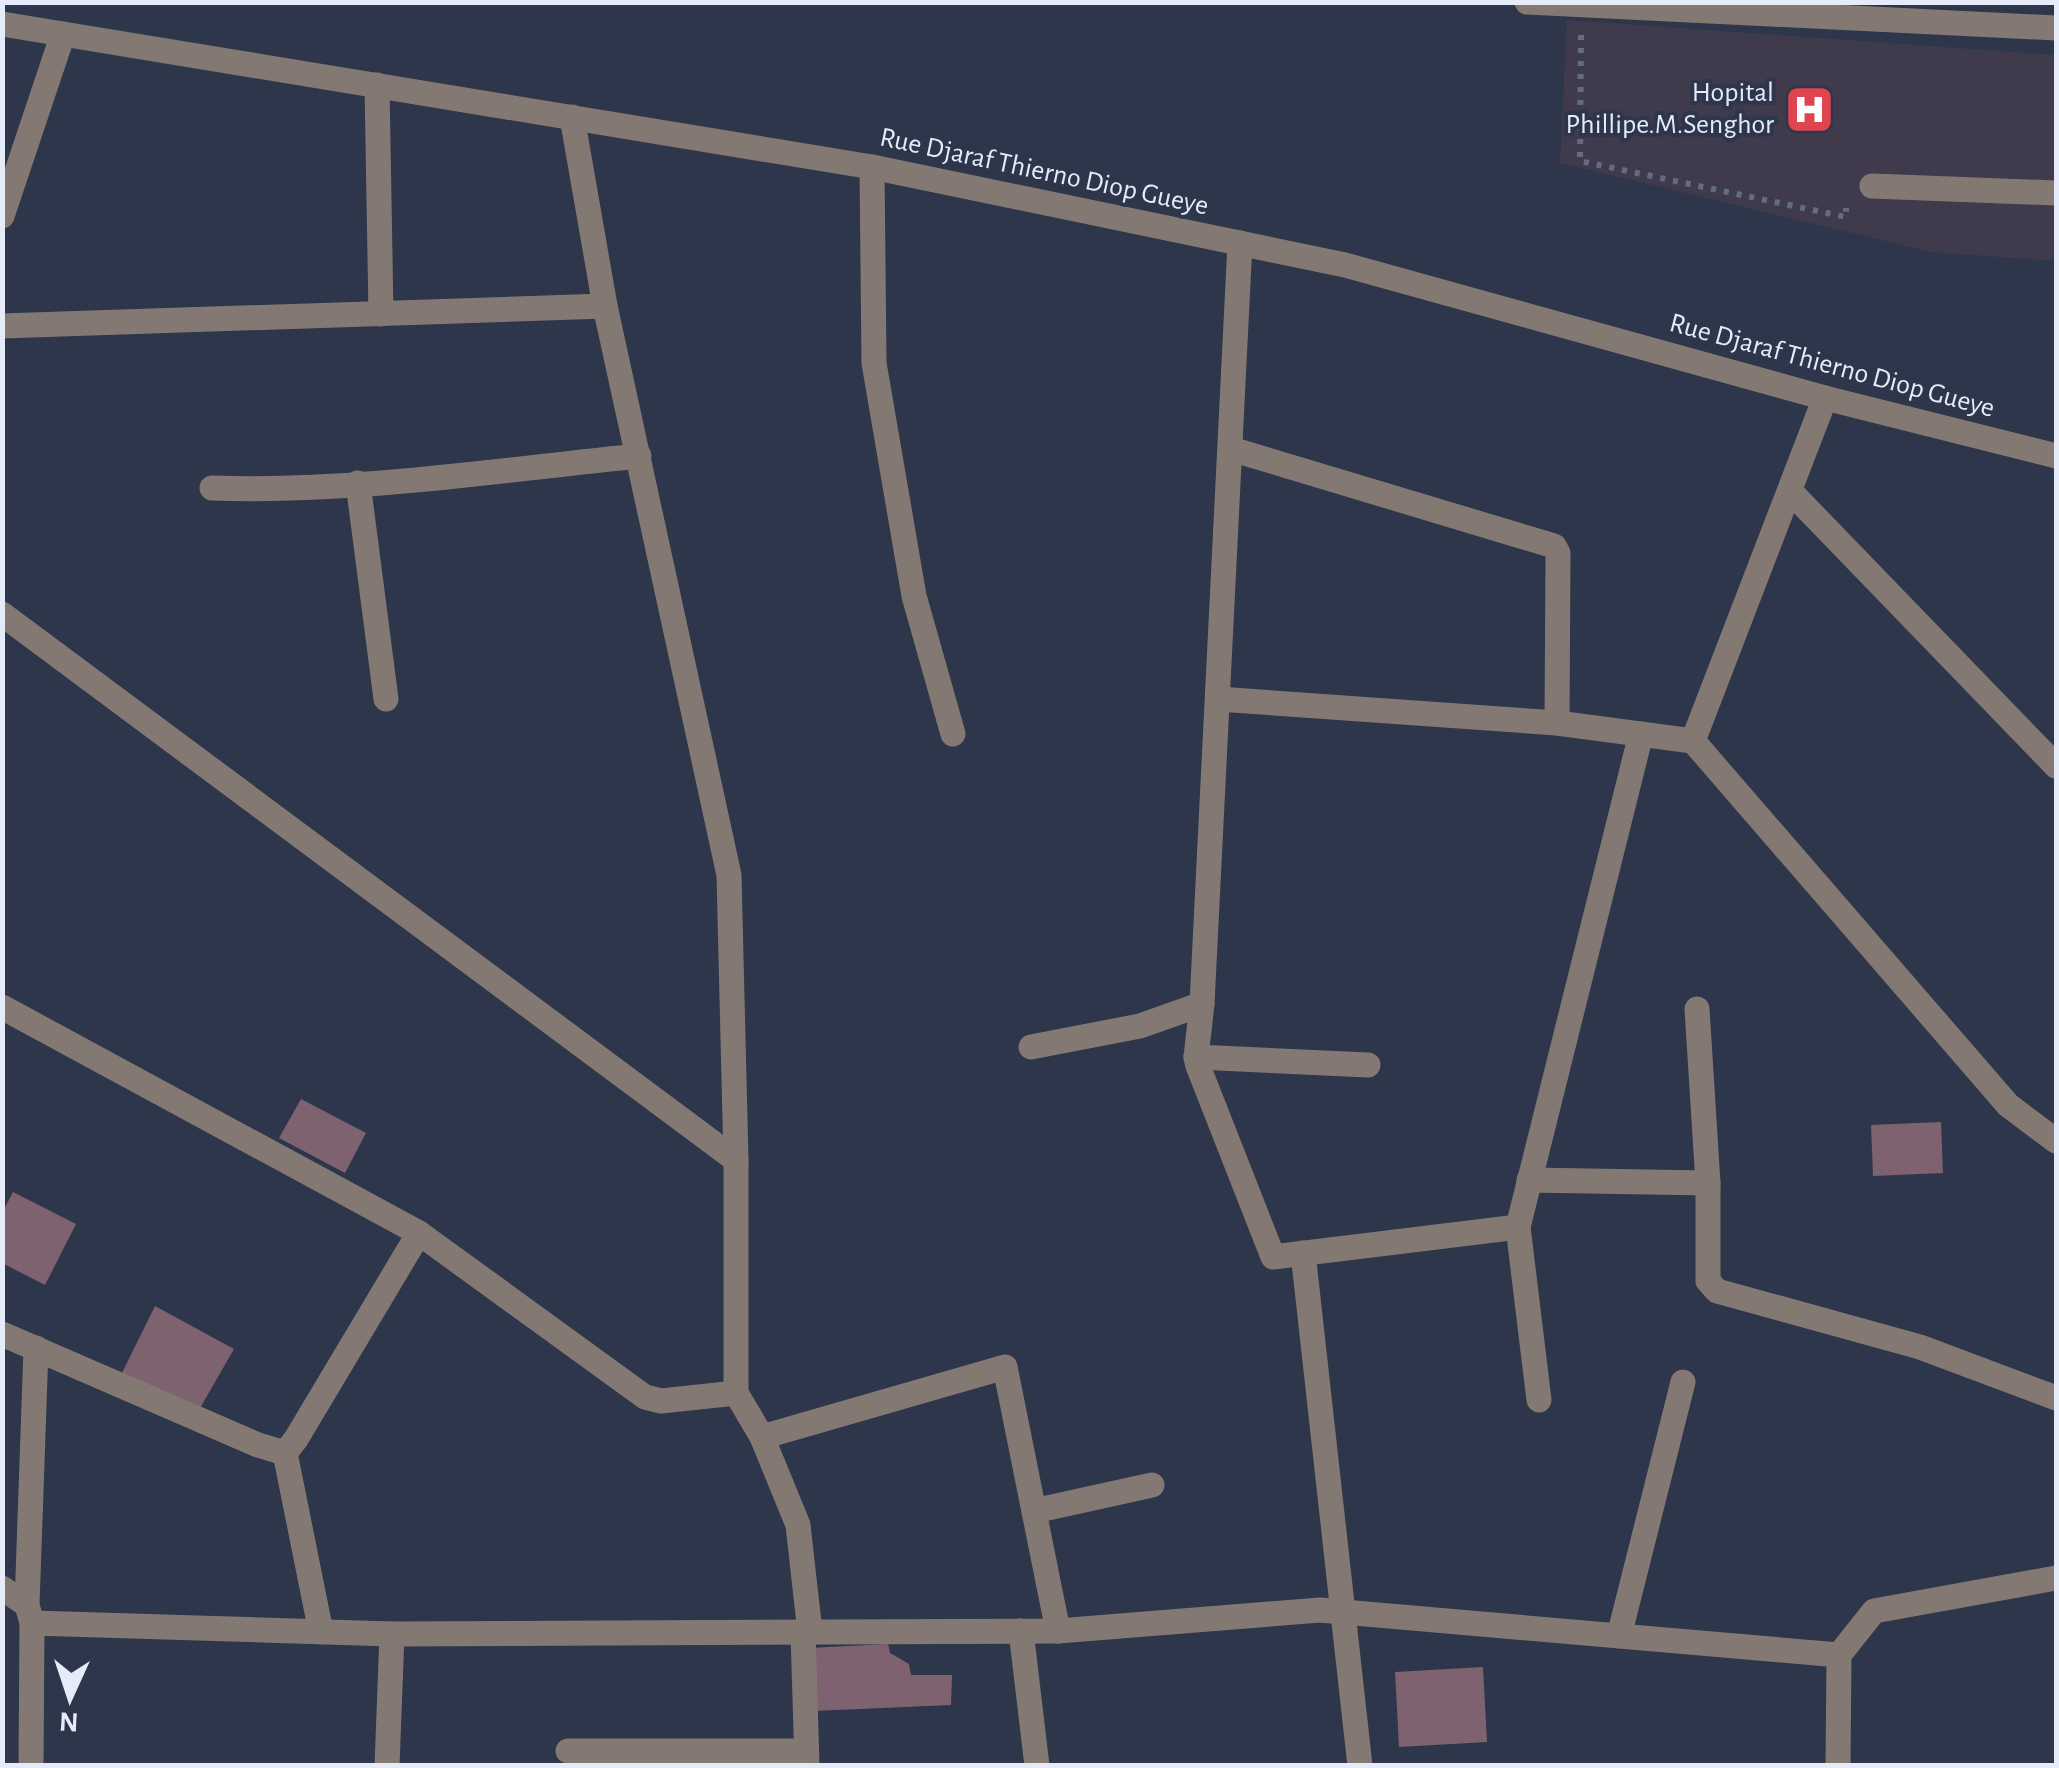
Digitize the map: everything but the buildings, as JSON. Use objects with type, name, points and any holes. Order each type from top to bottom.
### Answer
[{"type":"street","points":[[1527,2],[2056,28]]},
{"type":"street","name":"Rue Djaraf Thierno Diop Gueye","points":[[2,24],[872,167],[1346,264],[1825,398],[2056,456]]},
{"type":"street","points":[[2,216],[63,34]]},
{"type":"street","points":[[377,86],[380,314]]},
{"type":"street","points":[[568,1750],[807,1758],[806,1632],[798,1525],[762,1437],[736,1393],[736,1160],[729,876],[605,306],[572,118]]},
{"type":"street","points":[[872,167],[874,363],[914,596],[953,734]]},
{"type":"street","points":[[1872,186],[2056,193]]},
{"type":"street","points":[[1240,244],[1202,1004],[1196,1057],[1269,1254],[1276,1258],[1518,1227]]},
{"type":"street","points":[[2,326],[605,306]]},
{"type":"street","points":[[1692,740],[1825,398]]},
{"type":"street","points":[[1231,450],[1554,546],[1558,554],[1557,722]]},
{"type":"street","points":[[212,488],[262,490],[358,483],[639,456]]},
{"type":"street","points":[[358,483],[386,699]]},
{"type":"street","points":[[1790,491],[2056,766]]},
{"type":"street","points":[[2,614],[736,1160]]},
{"type":"street","points":[[1218,699],[1557,722],[1692,740],[2008,1105],[2056,1141]]},
{"type":"street","points":[[1539,1400],[1518,1227],[1641,734]]},
{"type":"street","points":[[1031,1048],[1140,1026],[1202,1004]]},
{"type":"street","points":[[2,1007],[419,1233],[645,1397],[661,1401],[736,1393]]},
{"type":"street","points":[[1697,1009],[1708,1183],[1708,1280],[1716,1291],[1920,1347],[2056,1398]]},
{"type":"street","points":[[1196,1057],[1368,1065]]},
{"type":"street","points":[[1530,1180],[1708,1183]]},
{"type":"street","points":[[321,1632],[285,1452],[419,1233]]},
{"type":"street","points":[[1303,1253],[1360,1766]]},
{"type":"street","points":[[2,1334],[258,1445],[285,1452]]},
{"type":"street","points":[[31,1766],[36,1348]]},
{"type":"street","points":[[762,1437],[1006,1367],[1058,1631]]},
{"type":"street","points":[[1619,1636],[1683,1382]]},
{"type":"street","points":[[1034,1511],[1152,1485]]},
{"type":"street","points":[[1838,1766],[1839,1655],[1876,1609],[2056,1578]]},
{"type":"street","points":[[2,1588],[30,1614],[321,1632],[1058,1631],[1320,1610],[1839,1655]]},
{"type":"street","points":[[1021,1631],[1037,1766]]},
{"type":"street","points":[[387,1766],[392,1634]]},
{"type":"path","points":[[1581,6],[1580,161],[1846,218],[1847,182],[1872,186]]},
{"type":"shaded area","name":"Hopital Phillipe.M.Senghor","points":[[1567,20],[2056,55],[2056,261],[1931,252],[1560,163]]},
{"type":"place","name":"Hopital Phillipe.M.Senghor","points":[[1809,109]]}]
